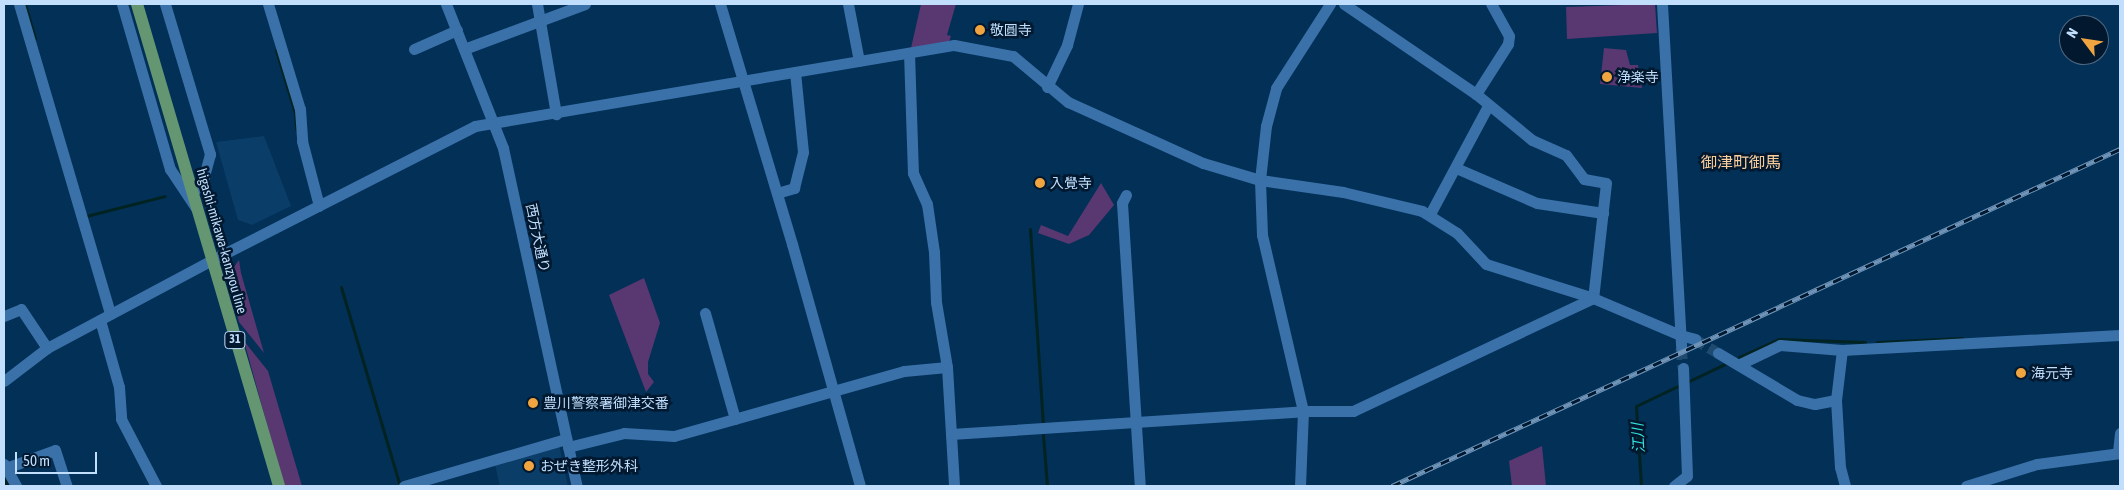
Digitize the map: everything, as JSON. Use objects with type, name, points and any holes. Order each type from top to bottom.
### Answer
[{"type":"main road","name":"higashi-mikawa-kanzyou line","points":[[137,4],[214,259],[278,486]]},
{"type":"street","points":[[20,4],[105,317],[119,387],[121,419],[156,486]]},
{"type":"street","points":[[122,4],[170,169],[200,214]]},
{"type":"street","points":[[165,4],[210,154],[204,177],[193,192]]},
{"type":"street","points":[[268,4],[300,109],[302,141],[319,206]]},
{"type":"street","name":"西方大通り","points":[[446,4],[503,148],[577,486]]},
{"type":"street","points":[[537,4],[556,114]]},
{"type":"street","points":[[464,49],[540,19],[585,4]]},
{"type":"street","points":[[720,4],[777,193],[860,486]]},
{"type":"street","points":[[848,4],[859,61]]},
{"type":"street","points":[[1047,87],[1067,45],[1078,4]]},
{"type":"street","points":[[1300,486],[1303,411],[1262,235],[1260,180],[1266,126],[1276,88],[1330,4]]},
{"type":"street","points":[[1344,4],[1476,94],[1488,106],[1532,140],[1566,155],[1584,179],[1606,183],[1593,298]]},
{"type":"street","points":[[1476,94],[1508,44],[1509,36],[1491,4]]},
{"type":"street","points":[[1662,4],[1681,348]]},
{"type":"street","points":[[414,50],[457,30]]},
{"type":"street","points":[[4,381],[47,348],[214,259],[475,126],[492,121],[504,124],[744,80],[954,45],[1001,51],[1013,56],[1047,87],[1099,118],[1134,130],[1203,163],[1260,180],[1342,192],[1430,214],[1457,233],[1486,264],[1593,298],[1680,335],[1695,339]]},
{"type":"street","points":[[909,54],[914,173],[927,204],[934,252],[936,302],[947,367],[954,486]]},
{"type":"street","points":[[777,193],[794,188],[803,152],[795,72]]},
{"type":"street","points":[[1430,214],[1441,189],[1456,168],[1488,106]]},
{"type":"street","points":[[1456,168],[1536,203],[1603,213]]},
{"type":"street","points":[[1126,195],[1122,203],[1140,486]]},
{"type":"street","points":[[951,434],[1303,411],[1354,411],[1593,298]]},
{"type":"street","points":[[4,316],[21,309],[47,348]]},
{"type":"street","points":[[705,313],[735,419]]},
{"type":"street","points":[[1740,364],[1780,345],[1842,350],[2120,335]]},
{"type":"street","points":[[1842,350],[1836,400],[1840,467],[1845,486]]},
{"type":"street","points":[[1718,353],[1740,364],[1797,400],[1815,404],[1836,400]]},
{"type":"street","points":[[404,486],[567,442],[624,433],[674,436],[904,371],[947,367]]},
{"type":"street","points":[[1674,486],[1687,476],[1683,368]]},
{"type":"street","points":[[1966,486],[2037,464],[2119,452],[2120,433]]},
{"type":"street","points":[[16,486],[5,466],[55,450],[67,486]]},
{"type":"shaded area","points":[[921,4],[956,4],[947,35],[951,36],[949,42],[911,48]]},
{"type":"shaded area","points":[[1655,4],[1657,33],[1567,39],[1566,7]]},
{"type":"shaded area","points":[[1604,48],[1626,50],[1630,65],[1638,65],[1642,88],[1600,84]]},
{"type":"shaded area","points":[[264,136],[291,206],[252,225],[238,220],[216,142]]},
{"type":"shaded area","points":[[1101,183],[1114,205],[1089,235],[1069,244],[1038,233],[1041,225],[1068,236]]},
{"type":"shaded area","points":[[239,260],[264,353],[239,322],[227,277]]},
{"type":"shaded area","points":[[644,278],[660,323],[648,362],[648,374],[654,382],[646,392],[609,295]]},
{"type":"shaded area","points":[[244,341],[268,371],[302,486],[284,486]]},
{"type":"shaded area","name":"おぜき整形外科","points":[[559,445],[568,486],[500,486],[495,465]]},
{"type":"shaded area","points":[[1542,446],[1546,486],[1512,486],[1509,461]]},
{"type":"waterway","points":[[25,4],[35,39]]},
{"type":"waterway","points":[[276,50],[295,113],[296,129]]},
{"type":"waterway","points":[[86,216],[165,196]]},
{"type":"waterway","points":[[1030,229],[1043,424]]},
{"type":"waterway","points":[[341,287],[399,483]]},
{"type":"waterway","points":[[1877,342],[1962,338]]},
{"type":"waterway","points":[[1739,357],[1779,339],[1865,342]]},
{"type":"waterway","points":[[1687,382],[1727,363]]},
{"type":"waterway","name":"江川","points":[[1641,486],[1636,406],[1678,386]]},
{"type":"waterway","points":[[1043,435],[1047,486]]},
{"type":"waterway","points":[[4,480],[8,486]]},
{"type":"tunnel","points":[[1695,339],[1718,353]]},
{"type":"tunnel","points":[[1681,348],[1683,368]]},
{"type":"railway","points":[[1392,486],[2120,149]]},
{"type":"place","name":"敬圓寺","points":[[980,30]]},
{"type":"place","name":"浄楽寺","points":[[1607,77]]},
{"type":"place","name":"入覺寺","points":[[1040,183]]},
{"type":"place","name":"海元寺","points":[[2021,373]]},
{"type":"place","name":"豊川警察署御津交番","points":[[533,403]]},
{"type":"place","name":"おぜき整形外科","points":[[529,466]]},
{"type":"district","name":"御津町御馬","points":[[1741,162]]}]
